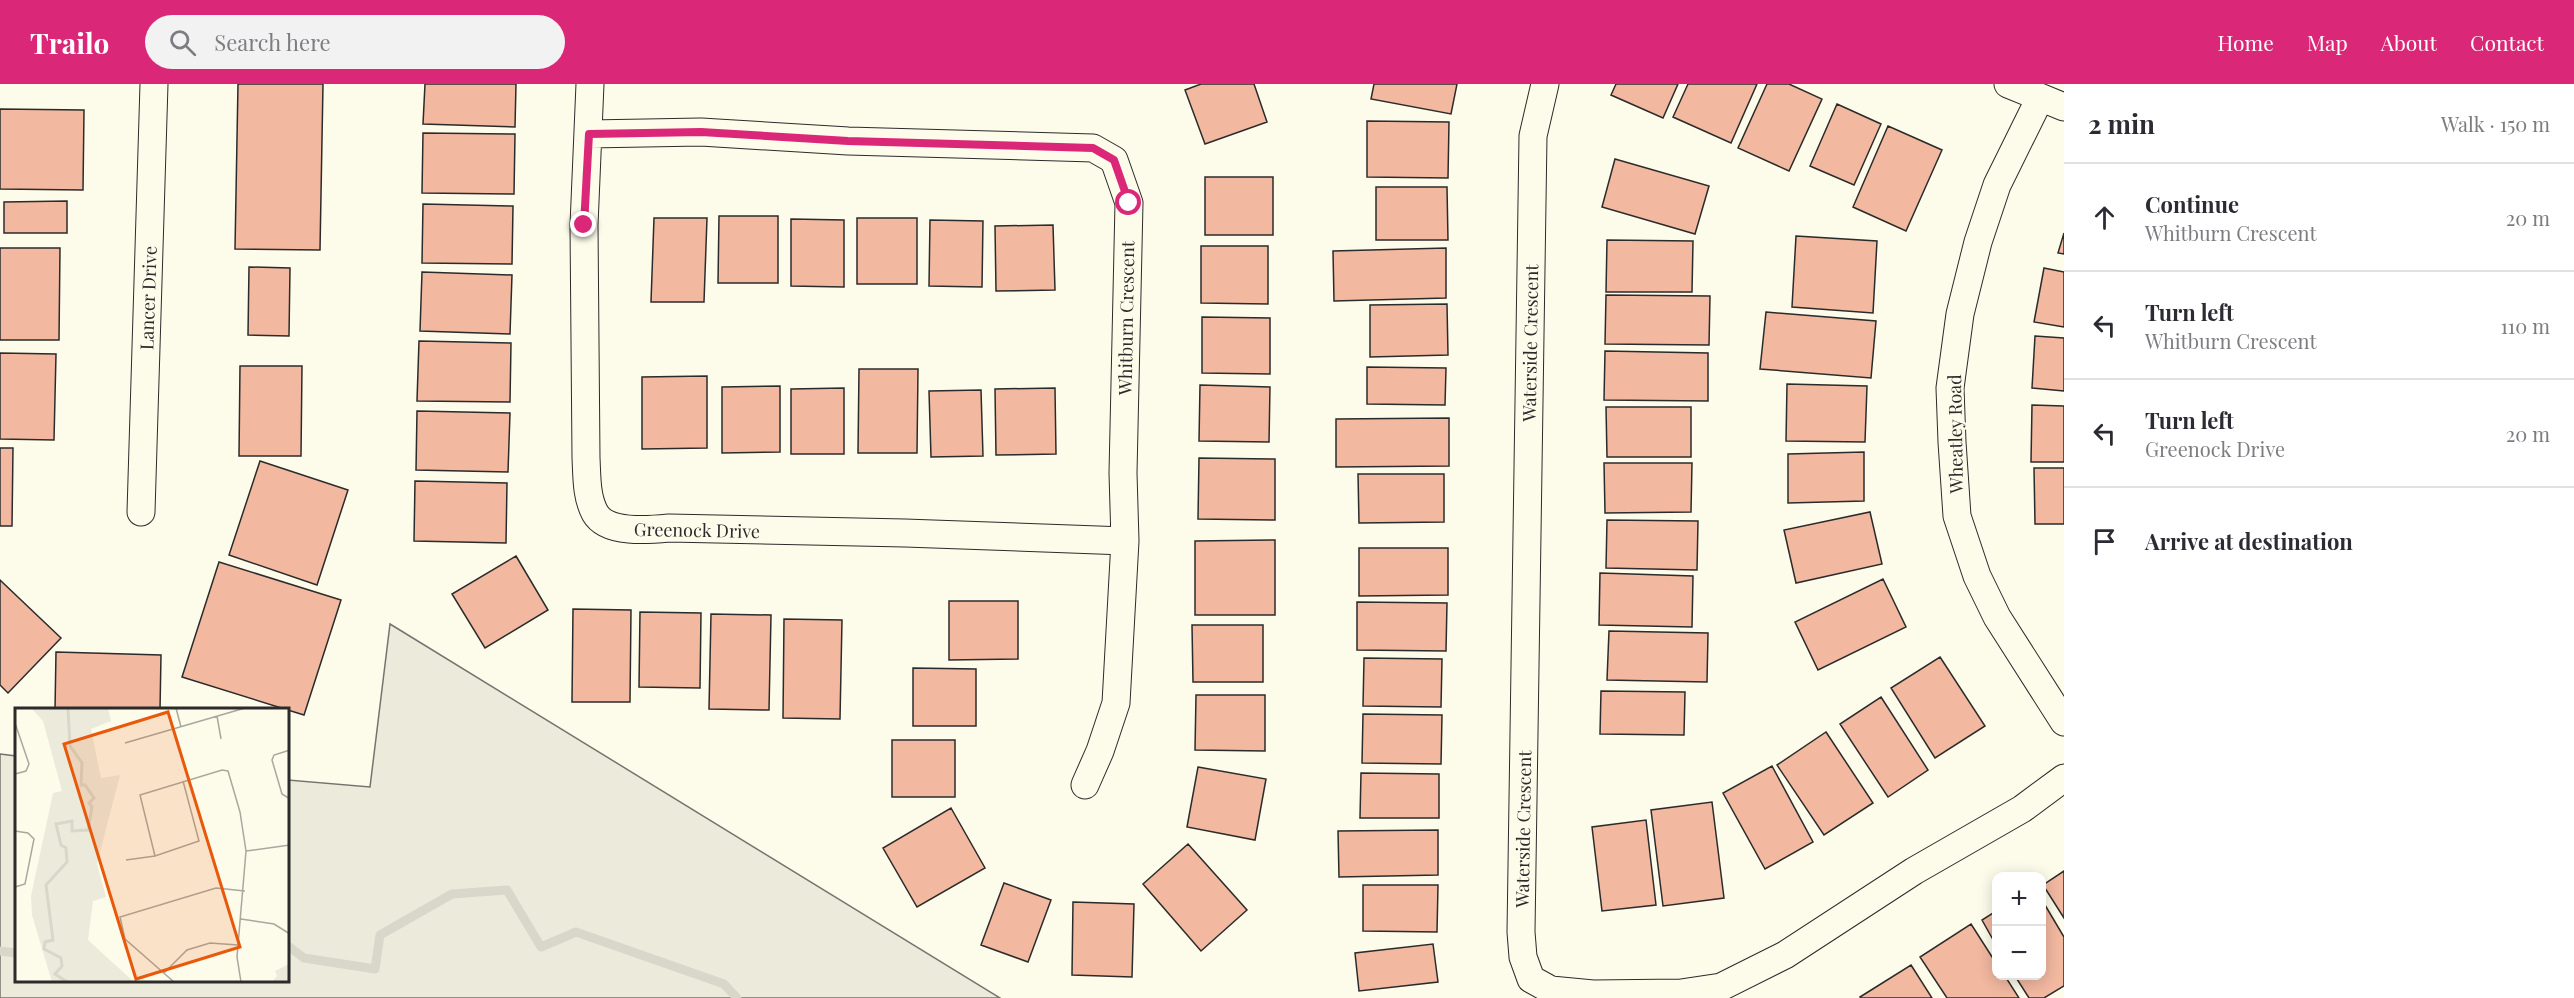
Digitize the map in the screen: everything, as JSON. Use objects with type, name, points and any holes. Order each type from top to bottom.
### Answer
[{"type":"street","name":"Lancer Drive","points":[[141,512],[154,84]]},
{"type":"street","name":"Greenock Drive","points":[[590,84],[584,225],[586,458],[588,492],[596,515],[612,525],[634,532],[669,528],[1125,541]]},
{"type":"street","name":"Waterside Crescent","points":[[1545,84],[1533,136],[1521,932],[1523,957],[1531,979],[1551,990],[1593,994],[1681,993],[1721,987],[1785,955],[1914,871],[2022,809],[2064,778]]},
{"type":"street","points":[[2008,84],[2052,102]]},
{"type":"street","name":"Wheatley Road","points":[[2052,102],[1997,185],[1962,303],[1950,388],[1957,516],[1977,576],[1997,617],[2064,722]]},
{"type":"street","name":"Whitburn Crescent","points":[[589,134],[701,132],[848,141],[1093,148],[1114,160],[1129,203],[1123,473],[1125,541],[1116,703],[1100,751],[1085,785]]},
{"type":"shaded area","points":[[390,624],[1000,998],[0,998],[0,754],[15,756],[15,983],[290,983],[290,780],[370,787]]},
{"type":"building","points":[[238,84],[323,84],[320,250],[235,249]]},
{"type":"building","points":[[425,84],[516,84],[515,127],[423,124]]},
{"type":"building","points":[[1201,84],[1254,84],[1267,122],[1205,144],[1185,90]]},
{"type":"building","points":[[1374,84],[1457,84],[1451,114],[1371,99]]},
{"type":"building","points":[[1616,84],[1678,84],[1663,118],[1611,95]]},
{"type":"building","points":[[1688,84],[1757,84],[1731,143],[1673,117]]},
{"type":"building","points":[[1767,84],[1789,84],[1822,99],[1789,171],[1738,148]]},
{"type":"building","points":[[1837,104],[1881,124],[1854,185],[1810,166]]},
{"type":"building","points":[[0,109],[84,110],[83,190],[0,189]]},
{"type":"building","points":[[1367,121],[1449,122],[1448,178],[1367,177]]},
{"type":"building","points":[[1888,126],[1942,150],[1906,231],[1853,207]]},
{"type":"building","points":[[423,133],[515,134],[514,194],[422,193]]},
{"type":"building","points":[[1615,159],[1709,186],[1695,234],[1602,207]]},
{"type":"building","points":[[1205,177],[1273,177],[1273,235],[1205,235]]},
{"type":"building","points":[[1376,187],[1447,187],[1448,240],[1376,240]]},
{"type":"building","points":[[67,201],[67,233],[4,233],[4,202]]},
{"type":"building","points":[[423,204],[513,206],[512,264],[422,263]]},
{"type":"building","points":[[719,216],[778,216],[778,283],[718,283]]},
{"type":"building","points":[[654,218],[707,218],[704,302],[651,302]]},
{"type":"building","points":[[857,218],[917,218],[917,284],[857,284]]},
{"type":"building","points":[[791,219],[844,220],[844,287],[791,286]]},
{"type":"building","points":[[930,220],[983,221],[982,287],[929,286]]},
{"type":"building","points":[[1053,225],[1055,290],[996,291],[995,226]]},
{"type":"building","points":[[2064,233],[2064,254],[2058,253]]},
{"type":"building","points":[[1796,236],[1877,241],[1873,313],[1792,307]]},
{"type":"building","points":[[1607,240],[1693,241],[1692,292],[1606,292]]},
{"type":"building","points":[[1201,246],[1268,246],[1268,304],[1201,303]]},
{"type":"building","points":[[0,248],[60,248],[59,340],[0,340]]},
{"type":"building","points":[[1446,248],[1446,298],[1334,301],[1333,251]]},
{"type":"building","points":[[249,267],[290,268],[289,336],[248,335]]},
{"type":"building","points":[[2044,268],[2064,272],[2064,327],[2034,322]]},
{"type":"building","points":[[422,272],[512,275],[510,334],[420,331]]},
{"type":"building","points":[[1606,295],[1710,296],[1709,345],[1605,344]]},
{"type":"building","points":[[1447,304],[1448,355],[1370,357],[1370,305]]},
{"type":"building","points":[[1766,312],[1876,321],[1871,378],[1760,369]]},
{"type":"building","points":[[1202,317],[1270,318],[1270,374],[1202,373]]},
{"type":"building","points":[[2035,336],[2064,338],[2064,391],[2032,388]]},
{"type":"building","points":[[419,341],[511,343],[510,402],[417,401]]},
{"type":"building","points":[[1605,351],[1708,353],[1708,401],[1604,400]]},
{"type":"building","points":[[0,353],[56,354],[54,440],[0,439]]},
{"type":"building","points":[[240,366],[302,366],[301,456],[239,456]]},
{"type":"building","points":[[1367,367],[1446,368],[1445,405],[1367,404]]},
{"type":"building","points":[[859,369],[918,369],[917,453],[858,453]]},
{"type":"building","points":[[707,376],[707,448],[642,449],[642,377]]},
{"type":"building","points":[[1787,384],[1867,386],[1865,442],[1786,441]]},
{"type":"building","points":[[1200,385],[1270,387],[1269,442],[1199,441]]},
{"type":"building","points":[[780,386],[780,452],[722,453],[722,387]]},
{"type":"building","points":[[844,388],[844,454],[791,454],[791,389]]},
{"type":"building","points":[[1055,388],[1056,454],[996,455],[995,389]]},
{"type":"building","points":[[981,390],[983,456],[931,457],[929,391]]},
{"type":"building","points":[[2032,405],[2064,406],[2064,462],[2031,462]]},
{"type":"building","points":[[1606,407],[1691,407],[1691,457],[1607,457]]},
{"type":"building","points":[[417,411],[510,413],[508,472],[416,470]]},
{"type":"building","points":[[1449,418],[1449,466],[1336,467],[1336,419]]},
{"type":"building","points":[[0,448],[13,448],[12,526],[0,526]]},
{"type":"building","points":[[1864,452],[1864,501],[1788,503],[1788,454]]},
{"type":"building","points":[[1199,458],[1275,459],[1275,520],[1198,519]]},
{"type":"building","points":[[260,461],[348,490],[317,585],[229,555]]},
{"type":"building","points":[[1604,463],[1692,463],[1691,512],[1605,513]]},
{"type":"building","points":[[2034,468],[2064,468],[2064,524],[2035,524]]},
{"type":"building","points":[[1358,474],[1444,474],[1444,522],[1359,523]]},
{"type":"building","points":[[415,481],[507,483],[506,543],[414,541]]},
{"type":"building","points":[[1870,512],[1882,564],[1796,583],[1784,530]]},
{"type":"building","points":[[1607,520],[1698,521],[1697,570],[1606,568]]},
{"type":"building","points":[[1275,540],[1275,615],[1195,615],[1195,541]]},
{"type":"building","points":[[1359,548],[1448,548],[1448,595],[1359,596]]},
{"type":"building","points":[[516,556],[548,610],[485,648],[452,594]]},
{"type":"building","points":[[219,562],[341,600],[304,715],[290,711],[290,708],[282,708],[182,677]]},
{"type":"building","points":[[1600,573],[1693,576],[1692,627],[1599,625]]},
{"type":"building","points":[[1883,579],[1906,627],[1818,670],[1795,622]]},
{"type":"building","points":[[0,580],[61,638],[8,693],[0,685]]},
{"type":"building","points":[[949,601],[1018,601],[1018,659],[949,660]]},
{"type":"building","points":[[1357,602],[1447,603],[1446,651],[1357,650]]},
{"type":"building","points":[[573,609],[631,610],[630,702],[572,702]]},
{"type":"building","points":[[640,612],[701,613],[700,688],[639,687]]},
{"type":"building","points":[[711,614],[771,615],[769,710],[709,709]]},
{"type":"building","points":[[784,619],[842,620],[840,719],[783,718]]},
{"type":"building","points":[[1192,625],[1263,625],[1263,682],[1193,682]]},
{"type":"building","points":[[1609,631],[1708,633],[1707,682],[1607,680]]},
{"type":"building","points":[[56,652],[161,655],[160,708],[55,708]]},
{"type":"building","points":[[1940,657],[1985,726],[1935,758],[1891,688]]},
{"type":"building","points":[[1364,658],[1442,659],[1441,707],[1363,706]]},
{"type":"building","points":[[913,668],[976,669],[976,726],[913,726]]},
{"type":"building","points":[[1601,691],[1685,692],[1684,735],[1600,734]]},
{"type":"building","points":[[1196,695],[1265,695],[1265,751],[1195,750]]},
{"type":"building","points":[[1881,697],[1928,770],[1888,797],[1840,724]]},
{"type":"building","points":[[1363,714],[1442,715],[1441,764],[1362,763]]},
{"type":"building","points":[[1826,732],[1873,803],[1824,835],[1777,765]]},
{"type":"building","points":[[892,740],[955,740],[955,797],[892,797]]},
{"type":"building","points":[[1772,766],[1813,842],[1765,869],[1723,793]]},
{"type":"building","points":[[1198,767],[1266,779],[1255,840],[1187,827]]},
{"type":"building","points":[[1361,773],[1439,774],[1439,818],[1360,818]]},
{"type":"building","points":[[1712,802],[1724,898],[1663,906],[1651,810]]},
{"type":"building","points":[[951,808],[985,868],[917,907],[883,848]]},
{"type":"building","points":[[1646,820],[1656,905],[1602,911],[1592,827]]},
{"type":"building","points":[[1438,830],[1438,875],[1339,877],[1338,831]]},
{"type":"building","points":[[1188,844],[1247,910],[1201,951],[1143,884]]},
{"type":"building","points":[[2064,871],[2064,918],[2046,890],[2046,883]]},
{"type":"building","points":[[1004,883],[1051,900],[1028,962],[981,945]]},
{"type":"building","points":[[1363,885],[1438,885],[1437,932],[1363,931]]},
{"type":"building","points":[[1073,902],[1134,904],[1132,977],[1072,975]]},
{"type":"building","points":[[2046,907],[2064,937],[2064,986],[2044,998],[2029,998],[2018,980],[2046,980]]},
{"type":"building","points":[[1992,914],[1992,938],[1982,920]]},
{"type":"building","points":[[1971,924],[1992,957],[1992,980],[2008,980],[2019,998],[1947,998],[1920,957]]},
{"type":"building","points":[[1433,944],[1438,982],[1359,991],[1355,953]]},
{"type":"building","points":[[1911,965],[1932,998],[1860,997]]},
{"type":"waterway","points":[[290,948],[304,958],[375,969],[380,935],[452,894],[507,890],[541,947],[576,932],[724,984],[737,998]]},
{"type":"waterway","points":[[0,951],[15,953]]},
{"type":"route","points":[[584,225],[589,134],[701,132],[848,141],[1093,148],[1114,160],[1129,203]]}]
